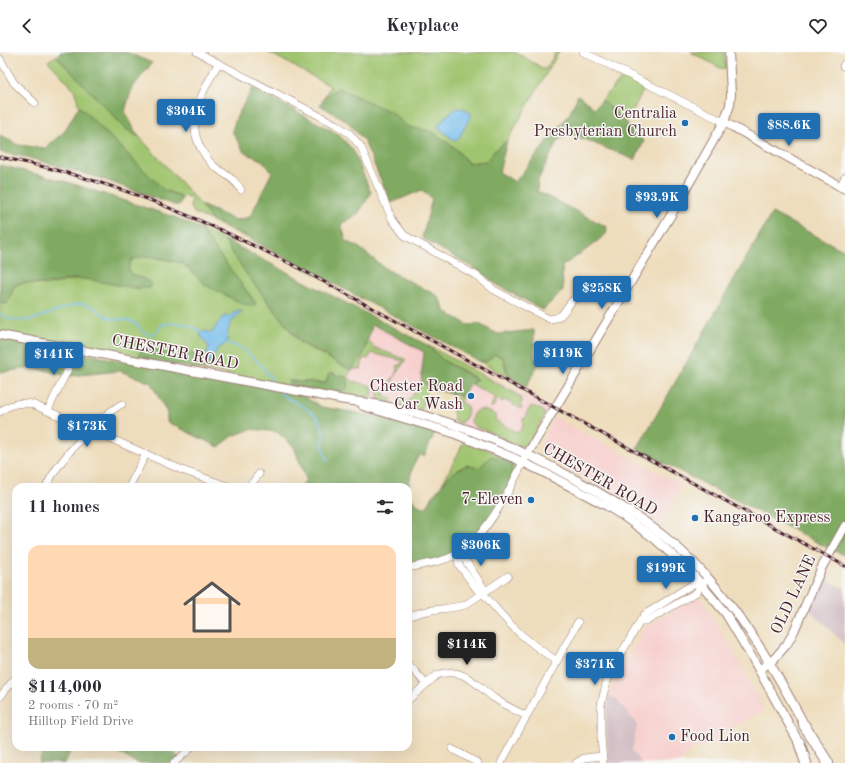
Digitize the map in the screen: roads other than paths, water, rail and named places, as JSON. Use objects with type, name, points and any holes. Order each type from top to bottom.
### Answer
[{"type":"highway","points":[[804,725],[828,763]]},
{"type":"highway","points":[[799,742],[806,763]]},
{"type":"main road","points":[[523,462],[724,122],[730,104],[731,95],[728,52]]},
{"type":"main road","points":[[724,122],[842,188]]},
{"type":"main road","name":"CHESTER ROAD","points":[[0,335],[345,400],[384,405],[423,414],[480,434],[527,454],[595,489],[634,513],[662,534],[709,579],[739,616],[770,663],[824,763]]},
{"type":"main road","name":"CHESTER ROAD","points":[[345,400],[448,431],[478,442],[545,472],[623,516],[667,549],[701,584],[726,614],[759,670],[810,763]]},
{"type":"main road","name":"OLD LANE","points":[[759,670],[780,654],[790,638],[819,572],[845,526]]},
{"type":"street","points":[[197,52],[335,124],[348,133],[361,147],[392,218],[404,235],[477,276],[494,290],[549,319],[555,319],[562,315],[573,299],[584,293],[595,290],[607,292],[620,300]]},
{"type":"street","points":[[583,52],[724,122]]},
{"type":"street","points":[[0,59],[14,82],[35,103]]},
{"type":"street","points":[[218,64],[199,99],[196,110],[195,130],[201,149],[213,166],[238,184],[241,190]]},
{"type":"street","points":[[168,106],[196,110]]},
{"type":"street","points":[[842,188],[845,177]]},
{"type":"street","points":[[48,410],[78,350]]},
{"type":"street","points":[[0,412],[8,406],[20,403],[32,404],[182,470],[219,483]]},
{"type":"street","points":[[48,483],[58,466],[91,430],[110,410],[122,404]]},
{"type":"street","points":[[131,483],[146,454]]},
{"type":"street","points":[[412,567],[437,562],[457,555],[474,543],[484,530],[508,491],[523,462]]},
{"type":"street","points":[[252,483],[259,474]]},
{"type":"street","points":[[457,555],[459,565],[478,591],[483,592],[510,625],[539,650],[557,660]]},
{"type":"street","points":[[412,615],[426,610],[465,605],[508,576]]},
{"type":"street","points":[[576,763],[584,758],[602,759],[601,708],[603,694],[613,667],[640,621],[647,621],[697,592],[701,584],[709,579]]},
{"type":"street","points":[[501,763],[578,622]]},
{"type":"street","points":[[412,668],[426,684]]},
{"type":"street","points":[[412,696],[437,675],[443,673],[458,673],[469,678],[496,699],[527,716]]},
{"type":"street","points":[[0,698],[12,682]]},
{"type":"street","points":[[452,749],[478,763]]},
{"type":"street","points":[[174,763],[188,751]]},
{"type":"water","points":[[457,108],[466,110],[471,114],[471,116],[459,138],[455,141],[438,126],[447,115]]},
{"type":"water","points":[[239,311],[242,311],[234,319],[228,329],[227,341],[223,346],[218,348],[209,365],[207,354],[209,347],[201,336],[201,332],[204,331],[211,333],[222,318],[225,316],[229,317]]},
{"type":"waterway","points":[[0,314],[10,319],[19,321],[29,320],[69,306],[83,304],[91,306],[110,318],[133,322],[142,331],[150,335],[156,332],[163,324],[187,325],[201,332]]},
{"type":"waterway","points":[[226,343],[241,348],[248,353],[259,363],[274,383]]},
{"type":"waterway","points":[[279,391],[286,398],[308,409],[320,421],[323,428],[323,448],[328,461]]},
{"type":"railway","points":[[0,157],[68,173],[114,187],[194,218],[252,245],[295,266],[845,566]]},
{"type":"place","name":"Centralia Presbyterian Church","points":[[685,123]]},
{"type":"place","name":"Chester Road Car Wash","points":[[471,396]]},
{"type":"place","name":"7-Eleven","points":[[531,500]]},
{"type":"place","name":"Kangaroo Express","points":[[695,518]]},
{"type":"place","name":"Food Lion","points":[[672,737]]}]
